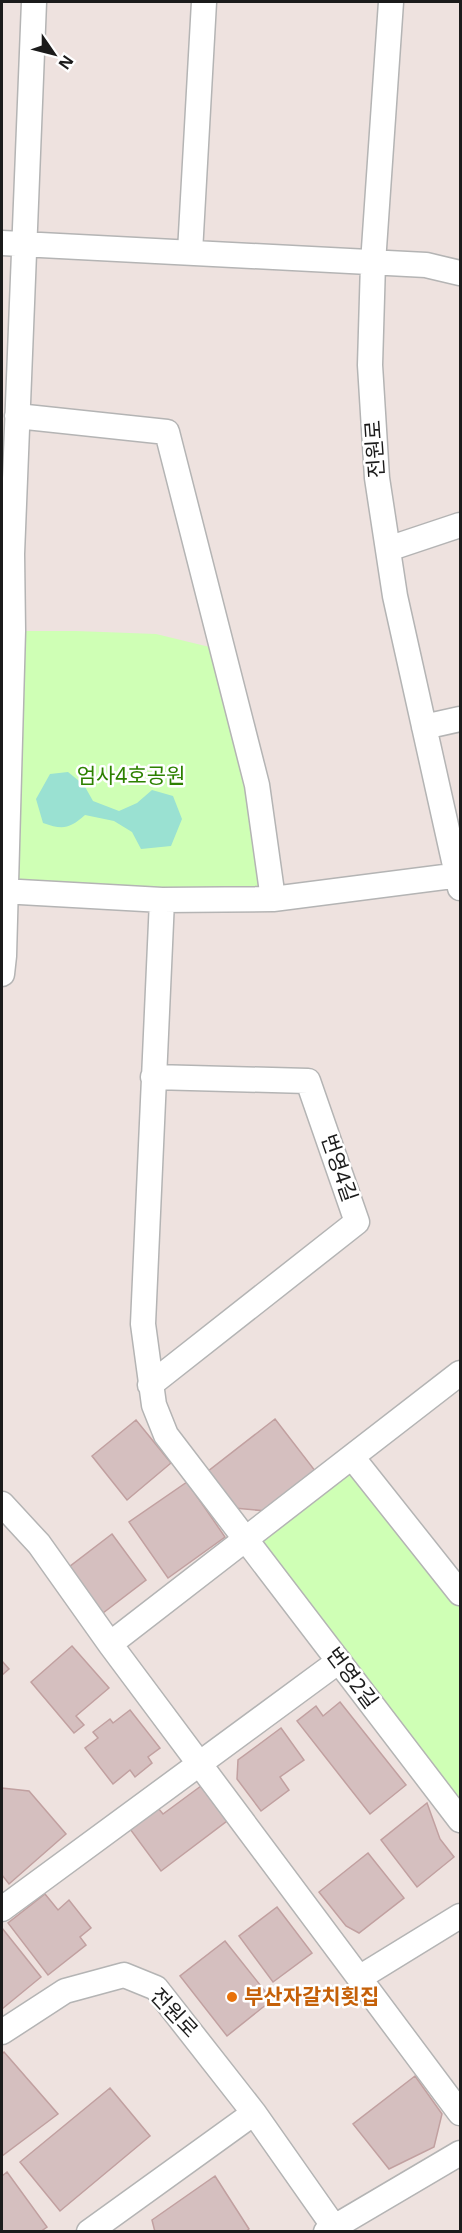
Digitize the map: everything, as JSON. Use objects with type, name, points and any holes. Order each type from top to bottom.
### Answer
[{"type":"street","points":[[2,974],[17,416],[13,243],[34,2]]},
{"type":"street","points":[[190,252],[204,2]]},
{"type":"street","name":"전원로","points":[[391,2],[373,263],[370,365],[376,478],[395,596],[460,880]]},
{"type":"street","points":[[13,243],[426,266],[460,273]]},
{"type":"street","points":[[17,416],[167,432],[257,785],[273,898]]},
{"type":"street","points":[[388,549],[460,525]]},
{"type":"street","points":[[424,728],[460,719]]},
{"type":"street","points":[[3,891],[162,900],[273,898],[460,880]]},
{"type":"street","points":[[162,900],[143,1324],[150,1385],[154,1405],[166,1435],[246,1539]]},
{"type":"street","name":"번영4길","points":[[150,1385],[357,1222],[308,1081],[153,1077]]},
{"type":"street","points":[[110,1644],[352,1457],[457,1384]]},
{"type":"street","points":[[352,1457],[460,1593]]},
{"type":"street","points":[[2,1504],[39,1544],[110,1644],[460,2113]]},
{"type":"street","name":"번영2길","points":[[246,1539],[460,1817]]},
{"type":"street","points":[[2,1909],[339,1661]]},
{"type":"street","points":[[359,1978],[460,1916]]},
{"type":"street","name":"전원로","points":[[2,2032],[65,1991],[124,1975],[156,1988],[255,2113],[330,2229],[460,2153]]},
{"type":"street","points":[[89,2232],[255,2113]]},
{"type":"green space","name":"엄사4호공원","points":[[13,631],[156,634],[222,650],[273,899],[9,891]]},
{"type":"green space","points":[[352,1457],[460,1593],[460,1814],[246,1539]]},
{"type":"water","points":[[68,772],[84,785],[93,801],[119,811],[137,803],[152,790],[173,796],[182,819],[171,846],[141,849],[132,832],[114,821],[85,815],[66,827],[43,823],[36,799],[50,774]]},
{"type":"building","points":[[275,1419],[316,1472],[266,1511],[234,1508],[207,1472]]},
{"type":"building","points":[[136,1420],[171,1463],[127,1500],[92,1456]]},
{"type":"building","points":[[187,1482],[225,1537],[168,1578],[129,1522]]},
{"type":"building","points":[[112,1534],[146,1580],[103,1613],[69,1567]]},
{"type":"building","points":[[72,1646],[109,1688],[76,1716],[84,1725],[74,1733],[31,1682]]},
{"type":"building","points":[[2,1661],[9,1669],[2,1675]]},
{"type":"building","points":[[340,1702],[406,1785],[370,1814],[297,1721],[316,1706],[323,1716]]},
{"type":"building","points":[[130,1710],[160,1748],[148,1757],[152,1763],[135,1777],[130,1770],[113,1784],[85,1748],[98,1738],[93,1732],[110,1719],[113,1723]]},
{"type":"building","points":[[281,1728],[304,1760],[280,1777],[289,1790],[261,1811],[237,1779],[238,1760]]},
{"type":"building","points":[[201,1786],[227,1821],[161,1871],[130,1829],[158,1808],[163,1814]]},
{"type":"building","points":[[2,1788],[29,1791],[66,1834],[9,1884],[2,1875]]},
{"type":"building","points":[[427,1803],[440,1839],[454,1857],[417,1887],[381,1840]]},
{"type":"building","points":[[368,1853],[404,1898],[359,1933],[346,1926],[319,1892]]},
{"type":"building","points":[[45,1894],[58,1910],[69,1900],[91,1928],[80,1937],[86,1945],[48,1975],[8,1923]]},
{"type":"building","points":[[277,1907],[312,1953],[273,1982],[239,1936]]},
{"type":"building","points":[[2,1928],[41,1977],[2,2009]]},
{"type":"building","points":[[225,1941],[272,2000],[227,2036],[180,1976]]},
{"type":"building","points":[[4,2052],[58,2114],[2,2156],[2,2054]]},
{"type":"building","points":[[415,2076],[442,2114],[434,2147],[389,2169],[353,2124]]},
{"type":"building","points":[[110,2088],[150,2136],[60,2211],[20,2162]]},
{"type":"building","points":[[7,2172],[47,2227],[40,2232],[2,2232],[2,2176]]},
{"type":"building","points":[[215,2176],[249,2229],[246,2232],[155,2232],[152,2220]]},
{"type":"place","name":"부산자갈치횟집","points":[[232,1997]]}]
